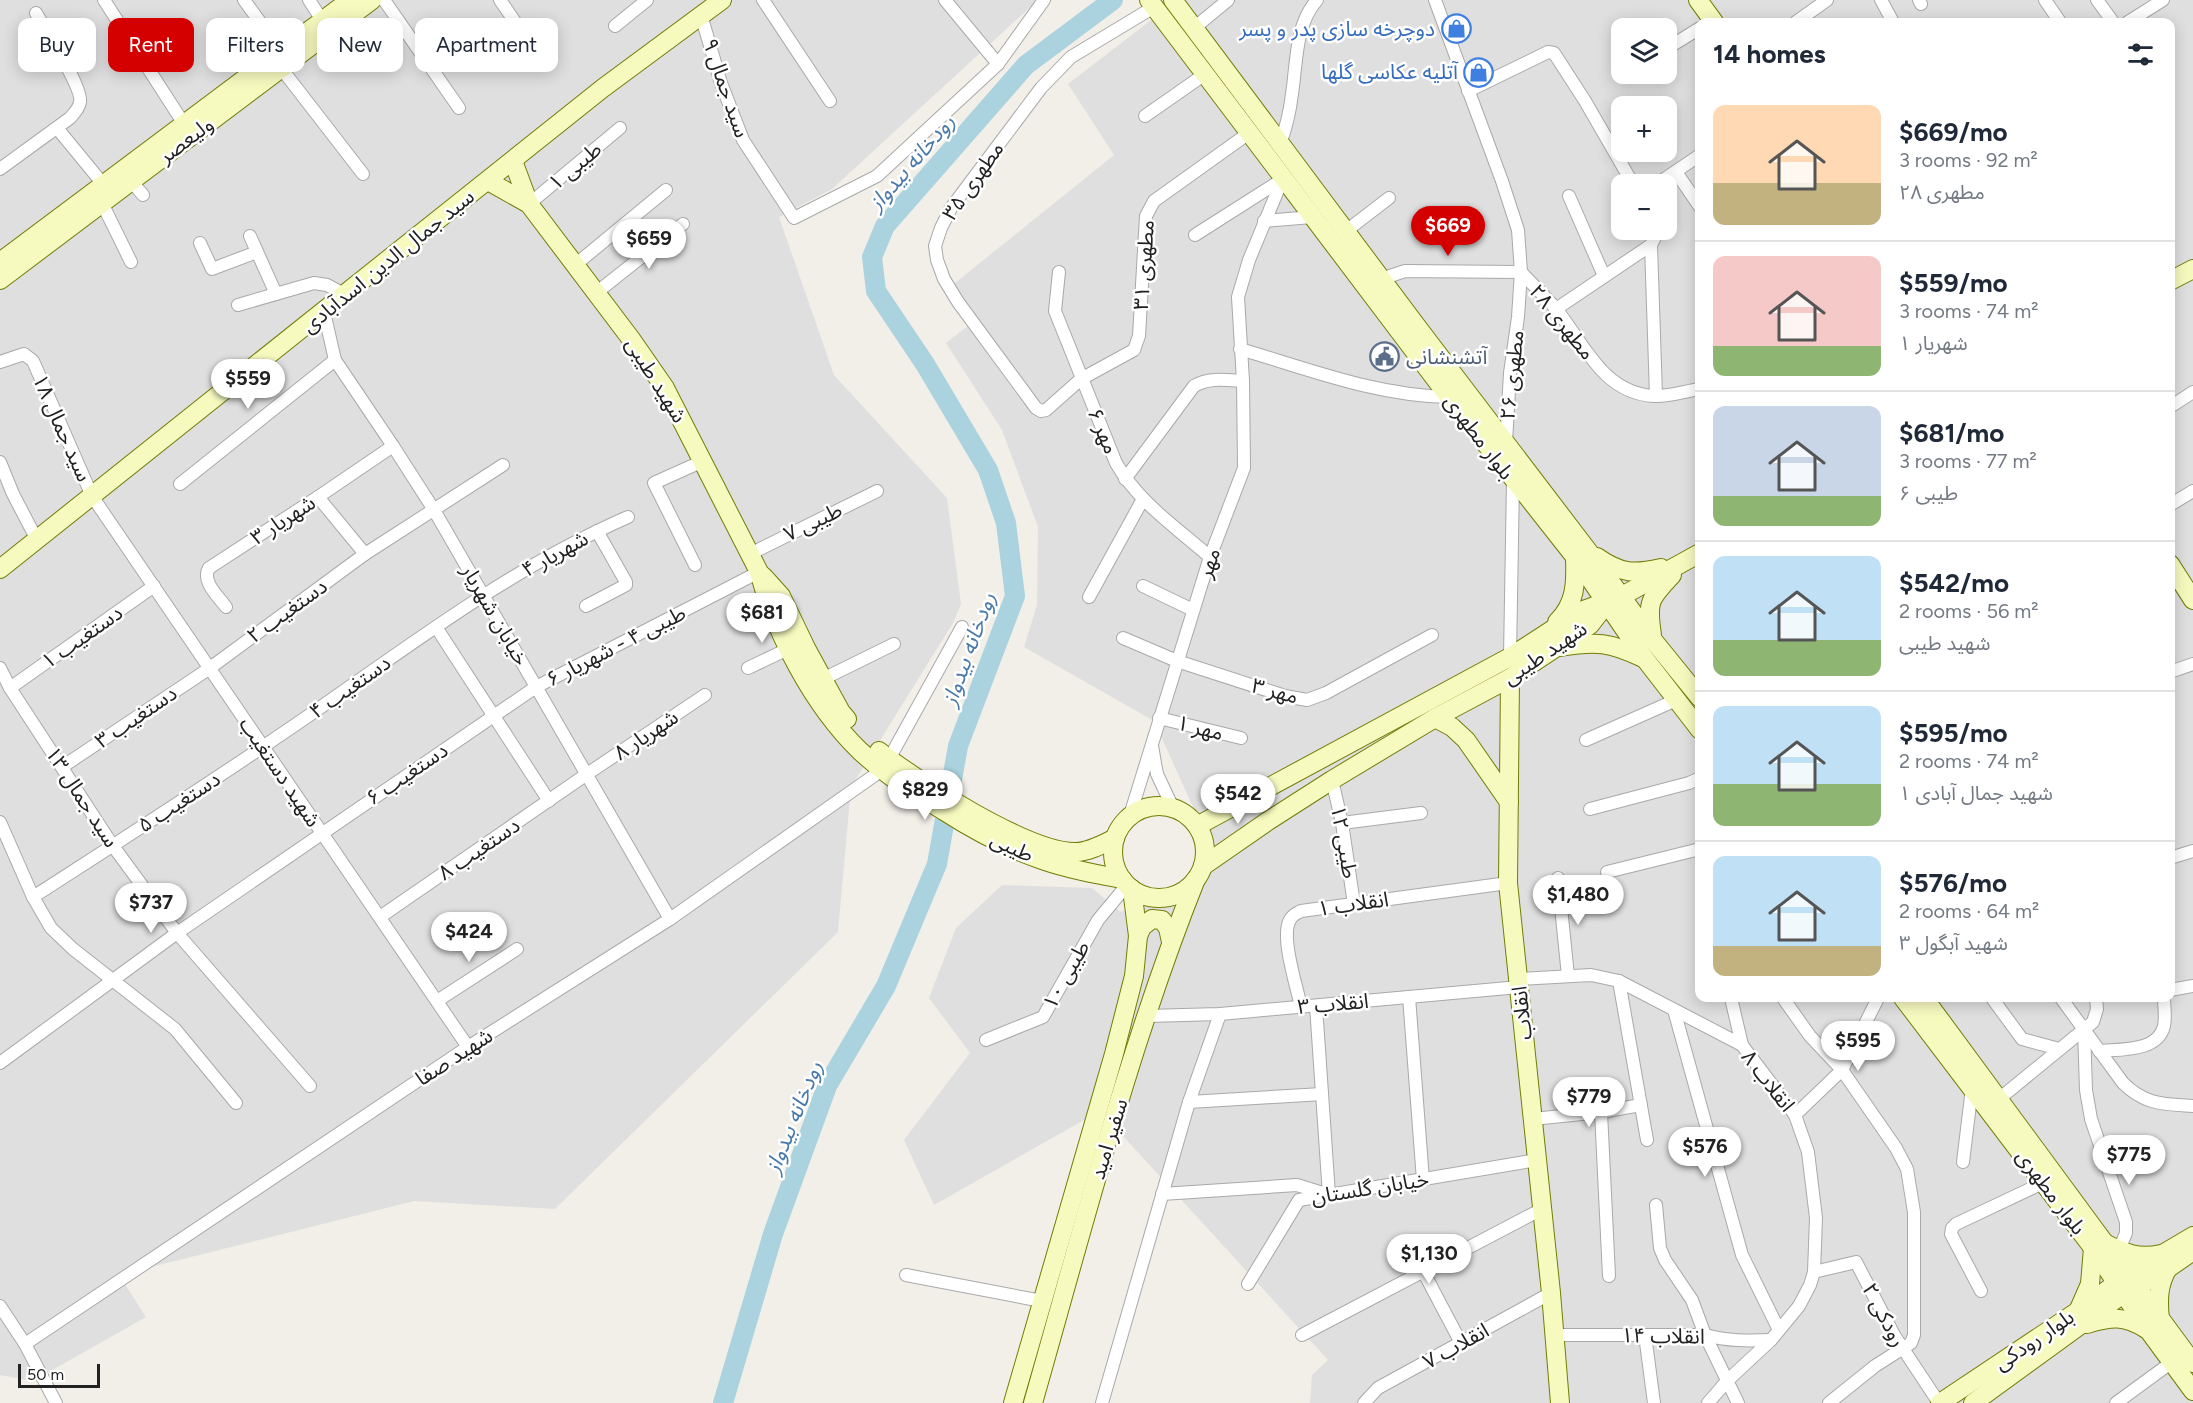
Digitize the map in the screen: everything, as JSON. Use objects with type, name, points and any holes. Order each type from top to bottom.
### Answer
[{"type":"street","points":[[244,0],[255,18]]},
{"type":"street","points":[[309,0],[321,18]]},
{"type":"street","name":"ولیعصر","points":[[325,18],[350,0]]},
{"type":"street","name":"ولیعصر","points":[[305,44],[372,0]]},
{"type":"street","points":[[384,0],[459,108]]},
{"type":"street","points":[[500,0],[512,18]]},
{"type":"street","points":[[615,26],[647,0]]},
{"type":"street","name":"سید جمال الدین اسدآبادی","points":[[0,569],[603,88],[722,0]]},
{"type":"street","points":[[763,0],[830,101]]},
{"type":"street","points":[[945,0],[998,64],[1039,2]]},
{"type":"street","name":"بلوار مطهری","points":[[1173,0],[1381,279],[1449,397],[1513,481],[1582,554]]},
{"type":"street","points":[[1194,28],[1228,0]]},
{"type":"street","points":[[1280,144],[1292,97],[1302,24],[1306,13],[1317,0]]},
{"type":"street","name":"مطهری ۲۶","points":[[1435,0],[1518,230],[1521,272],[1518,317],[1509,373],[1506,442]]},
{"type":"street","points":[[1698,0],[1706,18]]},
{"type":"street","points":[[1802,18],[1827,0]]},
{"type":"street","points":[[1881,0],[1891,18]]},
{"type":"street","points":[[2045,0],[2057,18]]},
{"type":"street","points":[[2097,0],[2110,18]]},
{"type":"street","points":[[2134,18],[2163,0]]},
{"type":"street","points":[[105,3],[184,124]]},
{"type":"street","name":"بلوار مطهری","points":[[1151,3],[1312,217],[1506,442],[1652,653],[1676,700],[1695,724]]},
{"type":"street","name":"مطهری ۳۵","points":[[1081,379],[1052,407],[1041,411],[1036,408],[958,302],[944,279],[935,246],[951,208],[1041,88],[1071,57],[1151,3]]},
{"type":"street","points":[[0,170],[57,128],[77,110],[80,94],[36,13]]},
{"type":"street","name":"سید جمال ۹","points":[[701,15],[721,83],[743,140],[795,219],[877,176],[998,64]]},
{"type":"street","name":"ولیعصر","points":[[305,37],[317,25]]},
{"type":"street","points":[[1677,42],[1695,31]]},
{"type":"street","points":[[1468,91],[1548,52],[1554,53],[1627,174]]},
{"type":"street","name":"ولیعصر","points":[[0,280],[105,195],[184,124],[263,72]]},
{"type":"street","name":"ولیعصر","points":[[0,262],[105,195],[137,188],[268,72]]},
{"type":"street","points":[[290,72],[363,174]]},
{"type":"street","points":[[1145,116],[1205,74]]},
{"type":"street","points":[[57,128],[105,195],[131,262]]},
{"type":"street","name":"طیبی ۱","points":[[529,204],[621,128]]},
{"type":"street","name":"مطهری ۳۱","points":[[1081,379],[1127,355],[1138,344],[1148,209],[1154,201],[1249,133]]},
{"type":"street","points":[[1673,174],[1695,159]]},
{"type":"street","name":"شهید طیبی","points":[[513,162],[529,204],[665,388],[759,572],[768,604],[809,686],[831,718],[859,750],[886,764],[917,786]]},
{"type":"street","points":[[1676,172],[1695,200]]},
{"type":"street","points":[[1195,235],[1283,178]]},
{"type":"street","name":"مهر","points":[[1118,832],[1131,812],[1210,557],[1244,468],[1243,381],[1238,297],[1248,260],[1283,178]]},
{"type":"street","name":"شهید طیبی","points":[[488,181],[529,204]]},
{"type":"street","points":[[574,265],[666,190]]},
{"type":"street","points":[[1569,196],[1604,276]]},
{"type":"street","points":[[1346,231],[1389,198]]},
{"type":"street","points":[[1264,221],[1312,217]]},
{"type":"street","points":[[596,294],[683,224]]},
{"type":"street","points":[[250,236],[276,294]]},
{"type":"street","points":[[1556,309],[1651,244],[1653,240]]},
{"type":"street","points":[[200,243],[212,269],[257,252]]},
{"type":"street","points":[[1651,244],[1656,396]]},
{"type":"street","points":[[2175,278],[2193,269]]},
{"type":"street","name":"مهر ۶","points":[[1059,272],[1055,310],[1116,463],[1125,479],[1143,499],[1210,557]]},
{"type":"street","name":"مطهری ۲۸","points":[[1381,279],[1405,272],[1521,272],[1556,309],[1600,370],[1613,383],[1634,393],[1656,396],[1695,390]]},
{"type":"street","points":[[238,305],[314,283],[327,285],[346,295]]},
{"type":"street","name":"خیابان شهریار","points":[[324,312],[335,360],[434,510],[670,919]]},
{"type":"street","points":[[1240,349],[1362,385],[1424,396],[1449,397]]},
{"type":"street","name":"سید جمال ۱۸","points":[[0,362],[24,354],[33,361],[92,496]]},
{"type":"street","points":[[180,484],[335,360]]},
{"type":"street","points":[[1125,479],[1194,386],[1212,380],[1243,381]]},
{"type":"street","points":[[2175,403],[2193,392]]},
{"type":"street","name":"شهریار ۳","points":[[226,607],[207,580],[206,574],[209,568],[393,446]]},
{"type":"street","points":[[695,565],[654,483],[703,461]]},
{"type":"street","points":[[0,462],[13,494],[37,540]]},
{"type":"street","name":"دستغیب ۲","points":[[210,668],[365,554],[503,465]]},
{"type":"street","points":[[1510,657],[1513,481]]},
{"type":"street","name":"طیبی ۷","points":[[750,554],[876,491]]},
{"type":"street","points":[[2175,502],[2193,491]]},
{"type":"street","name":"شهید دستغیب","points":[[92,496],[468,1047]]},
{"type":"street","points":[[318,497],[365,554]]},
{"type":"street","points":[[1089,597],[1143,499]]},
{"type":"street","name":"شهریار ۴","points":[[436,627],[483,595],[597,531],[628,517]]},
{"type":"street","points":[[586,606],[626,585],[597,531]]},
{"type":"street","points":[[1683,562],[1655,592],[1651,600],[1648,612],[1652,653],[1602,643],[1550,641],[1571,602],[1582,554],[1621,571],[1639,573],[1683,562],[1695,556]]},
{"type":"street","name":"شهید طیبی","points":[[1199,873],[1268,821],[1332,780],[1435,718],[1510,678],[1581,610],[1614,600],[1683,562]]},
{"type":"street","name":"شهید طیبی","points":[[759,572],[781,596],[841,712],[886,764]]},
{"type":"street","name":"طیبی ۴ - شهریار ۶","points":[[493,716],[536,687],[759,572]]},
{"type":"street","points":[[2175,572],[2193,600]]},
{"type":"street","name":"دستغیب ۱","points":[[10,688],[154,586]]},
{"type":"street","points":[[1143,586],[1193,610]]},
{"type":"street","points":[[436,627],[549,801]]},
{"type":"street","name":"دستغیب ۴","points":[[263,747],[436,627]]},
{"type":"street","points":[[886,764],[962,627]]},
{"type":"street","name":"مهر ۳","points":[[1123,638],[1177,661],[1285,696],[1307,700],[1326,693],[1432,635]]},
{"type":"street","name":"شهید طیبی","points":[[1197,826],[1510,657],[1550,641]]},
{"type":"street","points":[[823,679],[894,644]]},
{"type":"street","points":[[748,668],[790,648]]},
{"type":"street","name":"بلوار مطهری","points":[[1652,653],[1695,693]]},
{"type":"street","points":[[2175,670],[2193,664]]},
{"type":"street","name":"سید جمال ۱۳","points":[[0,668],[10,688],[113,846],[177,933],[310,1086]]},
{"type":"street","name":"دستغیب ۳","points":[[62,767],[210,668]]},
{"type":"street","name":"انقلاب","points":[[1510,678],[1508,883],[1551,1293],[1560,1403]]},
{"type":"street","name":"شهریار ۸","points":[[549,801],[705,695]]},
{"type":"street","points":[[1586,740],[1676,700]]},
{"type":"street","name":"دستغیب ۶","points":[[0,1063],[177,933],[493,716]]},
{"type":"street","name":"مهر ۱","points":[[1159,718],[1241,738]]},
{"type":"street","points":[[1435,718],[1452,727],[1466,740],[1509,802]]},
{"type":"street","name":"مهر","points":[[1151,742],[1157,774],[1173,808]]},
{"type":"street","name":"دستغیب ۵","points":[[33,897],[263,747]]},
{"type":"street","name":"شهید صفا","points":[[25,1344],[468,1047],[670,919],[886,764]]},
{"type":"street","name":"طیبی ۱۲","points":[[1332,780],[1342,823],[1354,904]]},
{"type":"street","points":[[1590,809],[1695,780]]},
{"type":"street","name":"طیبی","points":[[917,786],[962,814],[1004,846],[1041,860],[1127,885]]},
{"type":"street","points":[[1250,798],[1249,806],[1252,814],[1259,820],[1268,821]]},
{"type":"street","name":"دستغیب ۸","points":[[380,917],[549,801]]},
{"type":"street","points":[[1159,806],[1173,808],[1186,815],[1197,826],[1203,839],[1205,853],[1199,873],[1186,890],[1173,896],[1159,898],[1145,896],[1127,885],[1115,867],[1113,852],[1118,832],[1132,815],[1144,808],[1159,806]]},
{"type":"street","points":[[1342,823],[1421,813]]},
{"type":"street","name":"طیبی","points":[[962,814],[1035,844],[1059,850],[1077,852],[1118,832]]},
{"type":"street","points":[[0,822],[33,897],[51,928],[73,949],[176,1029],[237,1103]]},
{"type":"street","points":[[1608,872],[1695,850]]},
{"type":"street","points":[[2175,856],[2193,851]]},
{"type":"street","name":"سفیر امید","points":[[1033,1403],[1094,1188],[1147,1016],[1171,942],[1199,873]]},
{"type":"street","points":[[1558,878],[1568,976]]},
{"type":"street","name":"انقلاب ۱","points":[[1301,1007],[1287,941],[1286,929],[1293,915],[1301,911],[1508,883]]},
{"type":"street","name":"سفیر امید","points":[[1012,1403],[1117,1043],[1134,976],[1138,936],[1127,885]]},
{"type":"street","name":"طیبی ۱۰","points":[[986,1040],[1043,1017],[1098,920],[1127,885]]},
{"type":"street","points":[[1138,936],[1142,927],[1152,919],[1162,920],[1168,928],[1171,942]]},
{"type":"street","points":[[437,1001],[517,950]]},
{"type":"street","name":"انقلاب ۸","points":[[1518,983],[1591,975],[1619,981],[1742,1045],[1795,1115],[1808,1152],[1816,1218],[1814,1272],[1799,1306],[1775,1335],[1727,1380],[1708,1403]]},
{"type":"street","points":[[1619,981],[1647,1140]]},
{"type":"street","name":"انقلاب ۳","points":[[1147,1016],[1220,1014],[1316,1006],[1518,983]]},
{"type":"street","points":[[2175,989],[2193,986]]},
{"type":"street","points":[[1409,997],[1423,1179]]},
{"type":"street","points":[[1732,1002],[1742,1045]]},
{"type":"street","points":[[1786,1002],[1810,1036],[1842,1070],[1896,1148],[1907,1169],[1912,1189],[1915,1325],[1911,1343],[1875,1366],[1829,1403]]},
{"type":"street","points":[[1795,1115],[1842,1070],[1876,1002]]},
{"type":"street","name":"بلوار مطهری","points":[[1906,1002],[2043,1183],[2099,1241]]},
{"type":"street","name":"بلوار مطهری","points":[[1927,1002],[2099,1241],[2125,1284],[2157,1329],[2185,1354],[2193,1390]]},
{"type":"street","points":[[1995,1002],[2022,1039],[2059,1050]]},
{"type":"street","points":[[2064,1002],[2123,1083],[2136,1095],[2163,1104],[2193,1106]]},
{"type":"street","points":[[1999,1099],[2084,1029],[2096,1017],[2097,1002]]},
{"type":"street","points":[[2099,1051],[2148,1045],[2158,1039],[2164,1029],[2166,1017],[2164,1002]]},
{"type":"street","points":[[1162,1194],[1297,1185],[1329,1195],[1316,1006]]},
{"type":"street","points":[[1674,1010],[1742,1255],[1775,1335]]},
{"type":"street","points":[[1102,1403],[1189,1102],[1220,1014]]},
{"type":"street","points":[[2084,1029],[2085,1079],[2091,1119],[2126,1222],[2126,1233],[2099,1241]]},
{"type":"street","points":[[1963,1162],[1972,1088]]},
{"type":"street","points":[[1189,1102],[1322,1094]]},
{"type":"street","points":[[1533,1119],[1641,1105]]},
{"type":"street","points":[[1601,1112],[1609,1276]]},
{"type":"street","name":"خیابان گلستان","points":[[1248,1284],[1299,1200],[1537,1160]]},
{"type":"street","points":[[1981,1291],[1951,1234],[1952,1228],[1956,1224],[2043,1183]]},
{"type":"street","points":[[1656,1205],[1660,1248],[1671,1271],[1692,1300],[1705,1335],[1738,1403]]},
{"type":"street","points":[[1302,1335],[1542,1209]]},
{"type":"street","points":[[2099,1241],[2090,1284],[2079,1318],[2121,1318],[2157,1329],[2158,1296],[2168,1260],[2193,1236]]},
{"type":"street","points":[[2099,1241],[2146,1257],[2168,1260],[2193,1251]]},
{"type":"street","name":"بلوار رودکی","points":[[1973,1403],[2125,1284],[2168,1260]]},
{"type":"street","name":"رودکی ۲","points":[[1814,1272],[1856,1262],[1902,1350],[1939,1403]]},
{"type":"street","points":[[1423,1271],[1461,1343]]},
{"type":"street","points":[[906,1275],[1042,1301]]},
{"type":"street","name":"انقلاب ۷","points":[[1364,1403],[1378,1389],[1551,1293]]},
{"type":"street","points":[[0,1305],[25,1344],[56,1403]]},
{"type":"street","name":"بلوار رودکی","points":[[1939,1403],[2079,1318]]},
{"type":"street","name":"انقلاب ۱۴","points":[[1554,1335],[1705,1335],[1744,1341],[1775,1335]]},
{"type":"street","points":[[1646,1335],[1654,1403]]},
{"type":"street","points":[[2116,1403],[2185,1354]]},
{"type":"shaded area","points":[[0,0],[1038,0],[832,189],[779,217],[834,375],[947,498],[961,604],[953,623],[851,787],[838,932],[555,1209],[414,1201],[119,1275],[146,1317],[33,1381],[0,1375]]},
{"type":"shaded area","points":[[1177,0],[2193,0],[2193,1403],[1310,1403],[1312,1375],[1328,1360],[1100,1111],[934,1205],[904,1140],[970,1053],[929,998],[956,928],[1002,885],[1092,888],[1121,912],[1218,862],[1154,721],[1024,647],[1037,605],[1038,527],[1002,430],[946,343],[978,318],[950,287],[1114,155],[1068,84]]},
{"type":"waterway","name":"رودخانه بیدواز","points":[[723,1403],[773,1234],[827,1086],[886,986],[937,864],[958,746],[1015,596],[1006,523],[988,470],[925,364],[876,291],[872,257],[885,226],[1026,65],[1113,0]]},
{"type":"place","name":"دوچرخه سازی پدر و پسر","points":[[1456,29]]},
{"type":"place","name":"آتلیه عکاسی گلها","points":[[1479,72]]},
{"type":"place","name":"آتشنشانی","points":[[1385,357]]}]
